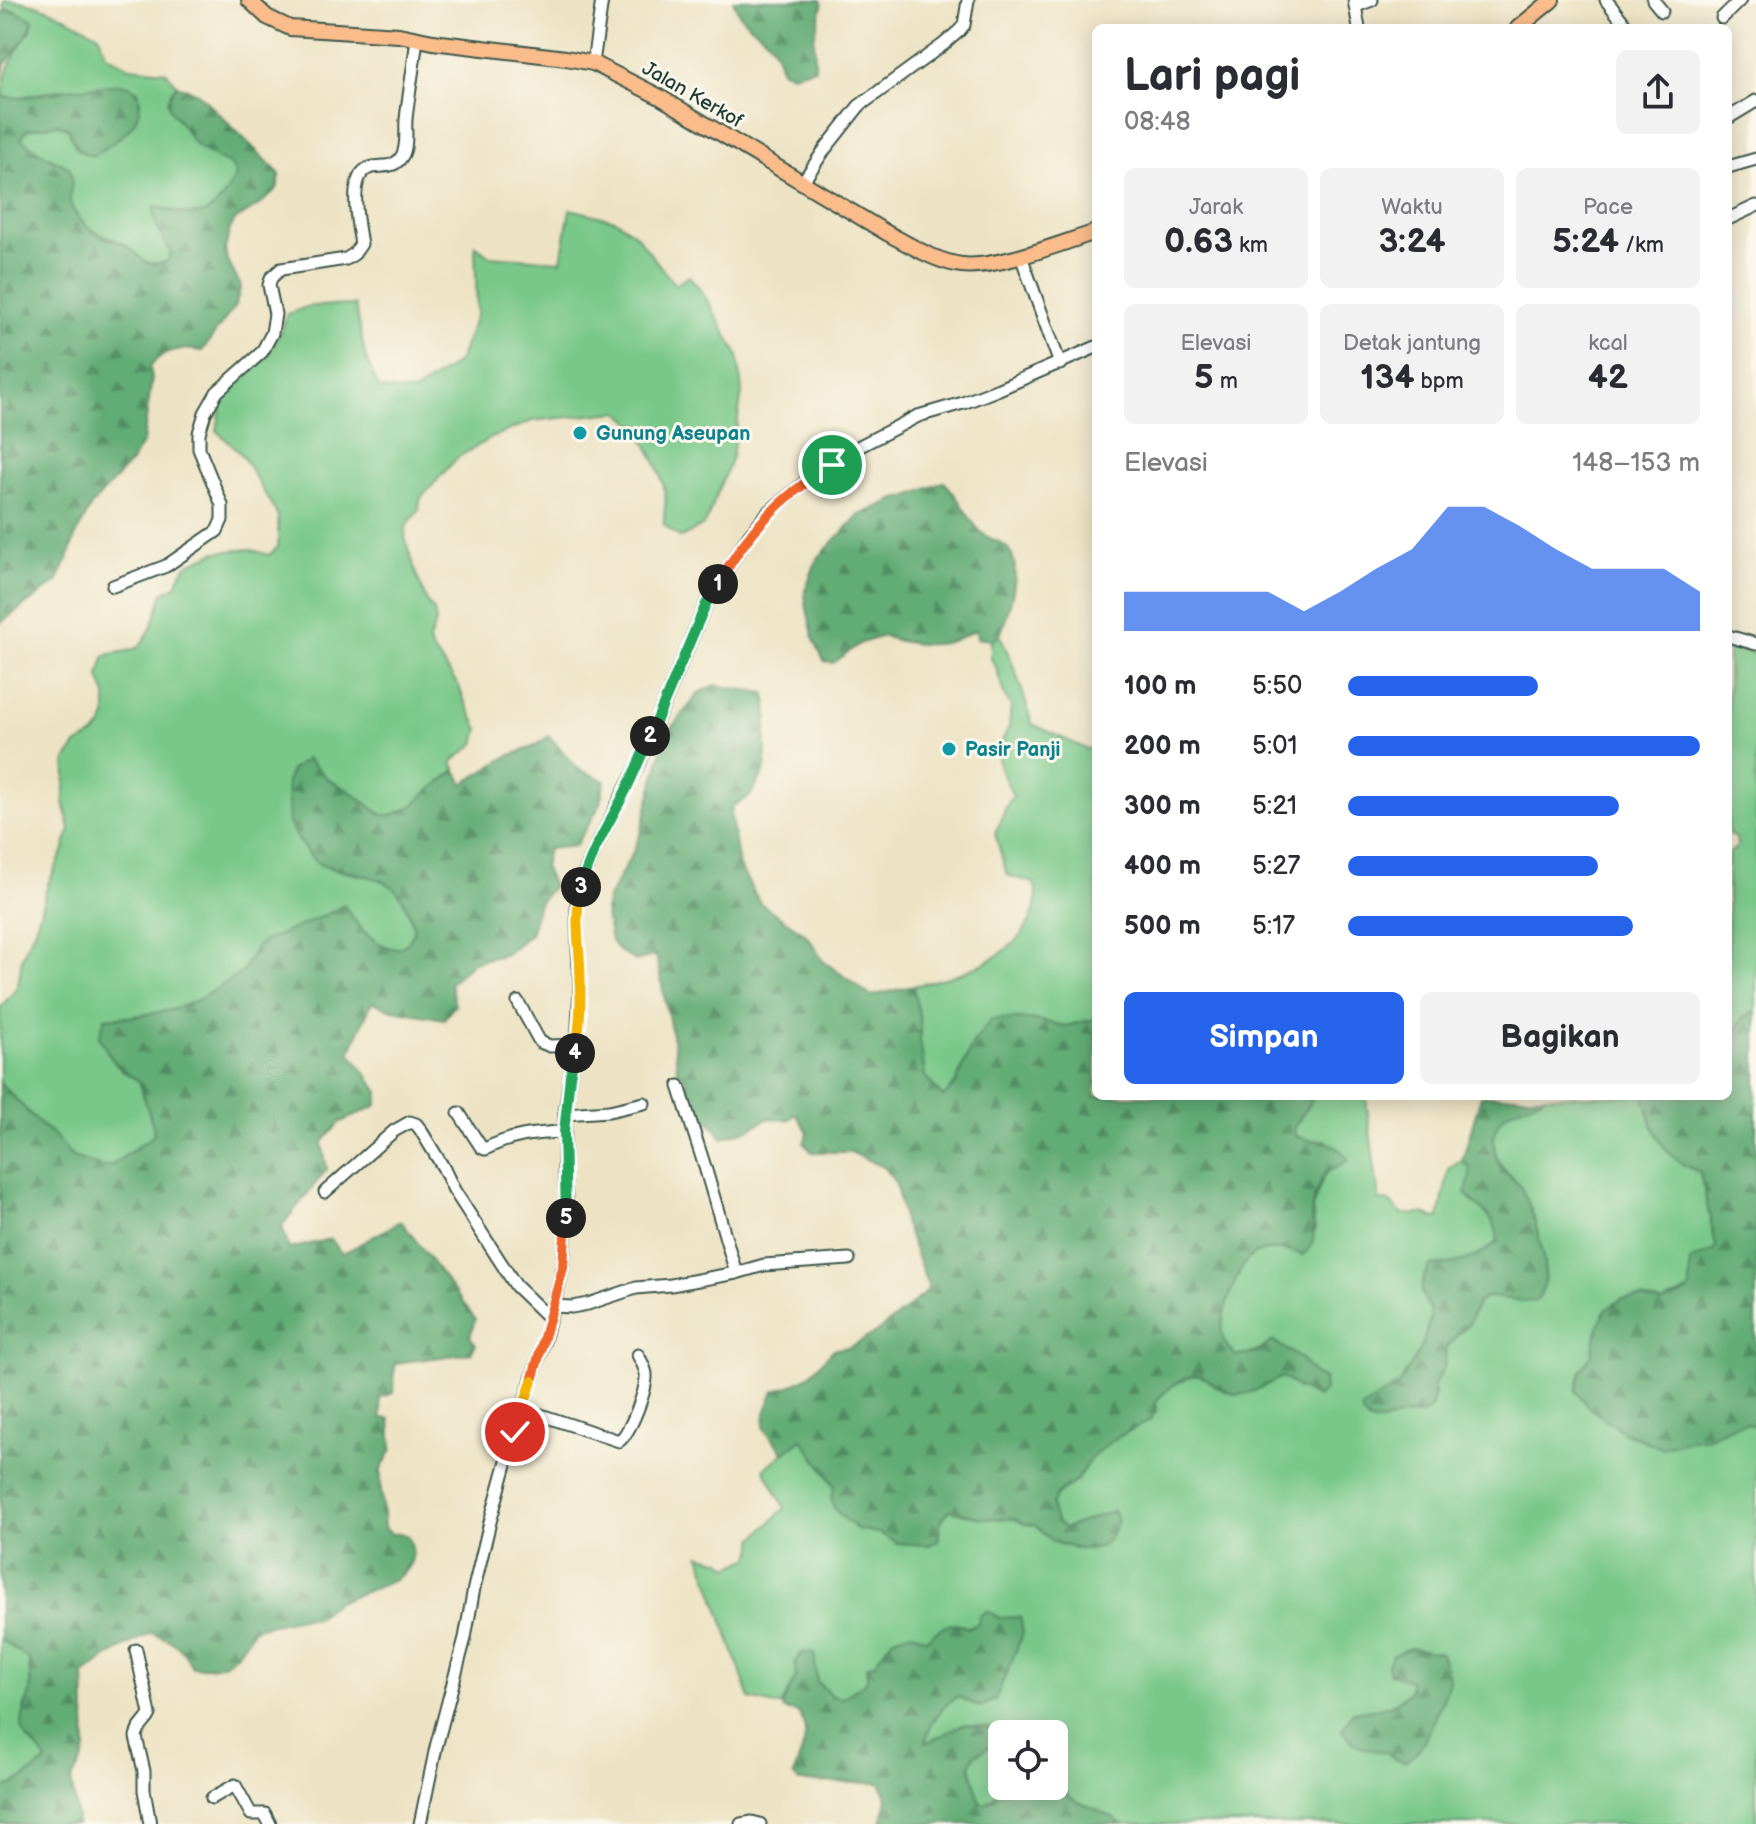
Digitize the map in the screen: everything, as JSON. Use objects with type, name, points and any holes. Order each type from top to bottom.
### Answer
[{"type":"main road","name":"Jalan Kerkof","points":[[249,0],[267,17],[290,28],[417,38],[593,63],[671,103],[887,233],[941,259],[962,265],[1021,256],[1092,233]]},
{"type":"main road","points":[[1521,24],[1537,5],[1552,0]]},
{"type":"street","points":[[593,63],[602,0]]},
{"type":"street","points":[[802,183],[859,106],[959,31],[964,25],[968,0]]},
{"type":"street","points":[[1358,24],[1355,3],[1372,0]]},
{"type":"street","points":[[1606,0],[1624,24]]},
{"type":"street","points":[[1653,0],[1662,11]]},
{"type":"street","points":[[1722,18],[1740,0]]},
{"type":"street","points":[[113,586],[166,566],[217,531],[222,520],[222,505],[199,449],[199,433],[205,413],[217,392],[262,352],[272,333],[275,314],[269,285],[271,278],[281,269],[346,259],[361,244],[354,198],[361,174],[368,168],[396,163],[405,149],[417,38]]},
{"type":"street","points":[[1732,116],[1756,101]]},
{"type":"street","points":[[1732,166],[1756,159]]},
{"type":"street","points":[[1732,217],[1756,206]]},
{"type":"street","points":[[1021,256],[1060,364]]},
{"type":"street","points":[[420,1824],[490,1522],[563,1268],[566,1224],[565,1114],[577,1045],[580,988],[577,905],[585,872],[638,765],[706,604],[750,534],[768,513],[860,446],[918,416],[963,403],[1092,349]]},
{"type":"street","points":[[1732,637],[1756,644]]},
{"type":"street","points":[[518,1002],[540,1042],[550,1046],[577,1045]]},
{"type":"street","points":[[679,1086],[736,1273]]},
{"type":"street","points":[[565,1114],[609,1111],[644,1103]]},
{"type":"street","points":[[459,1113],[485,1149],[527,1133],[564,1132]]},
{"type":"street","points":[[325,1192],[394,1131],[410,1122],[416,1124],[516,1286],[549,1318]]},
{"type":"street","points":[[554,1306],[588,1304],[636,1288],[671,1285],[764,1265],[849,1259]]},
{"type":"street","points":[[523,1409],[619,1441],[625,1437],[643,1394],[646,1374],[638,1355]]},
{"type":"street","points":[[136,1650],[150,1714],[136,1737],[144,1771],[150,1824]]},
{"type":"street","points":[[212,1798],[235,1785],[251,1814],[265,1814],[270,1824]]},
{"type":"street","points":[[741,1824],[760,1824]]},
{"type":"green space","points":[[5,0],[42,7],[99,35],[106,55],[129,67],[165,71],[177,85],[171,92],[184,128],[196,145],[232,166],[236,176],[212,209],[194,215],[154,206],[156,225],[171,252],[167,262],[145,262],[122,243],[84,224],[69,201],[72,181],[43,154],[21,139],[26,130],[57,124],[68,128],[76,147],[138,112],[138,91],[120,84],[4,97],[7,71],[31,30],[16,11],[3,6]]},
{"type":"green space","points":[[733,0],[821,0],[814,38],[815,68],[792,74],[782,71],[771,43],[744,20]]},
{"type":"green space","points":[[6,9],[33,20],[31,30],[5,64],[0,83],[0,15]]},
{"type":"green space","points":[[120,84],[138,91],[138,114],[128,131],[93,156],[79,150],[68,128],[57,124],[26,130],[21,139],[70,168],[71,205],[80,220],[95,232],[124,244],[146,262],[167,262],[171,252],[156,224],[154,206],[183,214],[203,213],[219,202],[236,176],[232,166],[194,143],[169,108],[169,98],[177,85],[198,93],[280,174],[277,189],[235,220],[230,229],[225,249],[227,260],[241,286],[235,306],[202,351],[187,349],[166,353],[150,368],[152,378],[143,442],[131,462],[91,506],[57,582],[0,623],[0,91],[4,97],[18,98]]},
{"type":"green space","points":[[570,209],[615,220],[635,234],[675,285],[689,276],[703,293],[738,355],[742,392],[732,457],[705,524],[681,538],[664,525],[665,497],[659,472],[634,426],[618,412],[532,421],[493,437],[457,458],[420,499],[419,510],[406,526],[405,537],[416,574],[434,611],[436,622],[429,640],[430,646],[459,686],[479,729],[475,744],[452,762],[456,770],[411,807],[392,815],[382,815],[329,780],[307,759],[294,833],[317,863],[375,878],[394,887],[403,898],[410,917],[412,937],[400,947],[380,944],[367,934],[343,905],[256,947],[242,973],[196,1001],[172,1010],[105,1018],[121,1070],[139,1081],[154,1135],[112,1165],[102,1167],[72,1157],[53,1134],[0,1083],[0,1008],[16,989],[22,957],[70,830],[64,801],[65,762],[76,745],[95,734],[106,717],[106,696],[99,677],[104,657],[130,650],[145,640],[163,593],[176,586],[187,565],[216,552],[249,549],[269,555],[278,547],[278,516],[242,455],[217,431],[229,389],[239,378],[257,367],[268,353],[287,314],[310,306],[355,305],[366,359],[379,389],[414,392],[459,361],[477,313],[475,245],[490,256],[561,261]]},
{"type":"green space","points":[[944,482],[977,527],[1006,547],[1013,559],[1013,592],[1000,636],[991,640],[977,638],[976,630],[948,642],[929,644],[884,636],[861,643],[833,663],[824,661],[814,640],[805,591],[817,559],[858,516]]},
{"type":"green space","points":[[1000,636],[1032,724],[1086,749],[1092,748],[1092,1020],[1065,1026],[1031,1019],[973,1043],[956,1083],[943,1098],[925,1076],[913,986],[968,970],[1002,952],[1028,925],[1037,898],[1034,883],[1007,875],[995,833],[1013,796],[998,757],[999,747],[1009,727],[1011,706],[991,659],[991,640]]},
{"type":"green space","points":[[1732,649],[1756,654],[1756,1013],[1744,1016],[1732,1036],[1732,851],[1737,847],[1736,838],[1732,836]]},
{"type":"green space","points":[[715,685],[765,693],[768,712],[764,773],[749,797],[732,806],[739,866],[760,903],[804,933],[822,960],[871,996],[913,986],[925,1076],[943,1097],[956,1083],[973,1043],[992,1019],[1031,1019],[1065,1026],[1092,1020],[1092,1100],[1311,1100],[1294,1127],[1296,1136],[1329,1143],[1349,1160],[1323,1177],[1312,1208],[1313,1238],[1309,1249],[1303,1255],[1272,1249],[1254,1254],[1236,1279],[1222,1326],[1224,1340],[1235,1355],[1251,1354],[1273,1341],[1324,1379],[1325,1390],[1317,1397],[1281,1377],[1239,1395],[1199,1376],[1175,1383],[1156,1401],[1156,1411],[1150,1420],[1097,1452],[1076,1481],[1058,1494],[1052,1503],[1057,1523],[1065,1528],[1113,1511],[1118,1520],[1115,1528],[1099,1547],[1086,1549],[1062,1545],[1034,1525],[1015,1519],[981,1518],[950,1510],[941,1520],[938,1541],[929,1545],[897,1543],[879,1533],[857,1529],[834,1508],[831,1498],[835,1486],[802,1439],[784,1453],[764,1428],[765,1413],[774,1391],[809,1376],[834,1349],[850,1347],[874,1334],[927,1291],[928,1286],[904,1222],[896,1184],[885,1168],[851,1152],[812,1152],[804,1143],[808,1132],[796,1114],[788,1120],[769,1118],[722,1138],[712,1124],[696,1111],[685,1077],[677,1070],[656,955],[636,961],[618,950],[611,941],[605,911],[607,900],[640,835],[666,735],[699,693]]},
{"type":"green space","points":[[549,736],[577,768],[605,781],[599,807],[575,846],[548,849],[544,867],[553,886],[539,903],[530,934],[506,954],[473,962],[450,983],[455,1005],[444,1019],[393,1010],[372,1002],[350,1052],[379,1092],[377,1105],[339,1123],[322,1143],[327,1169],[282,1226],[289,1249],[331,1239],[342,1254],[401,1221],[475,1319],[470,1337],[476,1344],[471,1353],[395,1363],[393,1393],[380,1398],[381,1418],[390,1419],[392,1449],[381,1470],[384,1528],[392,1534],[402,1534],[408,1538],[412,1557],[408,1568],[387,1583],[336,1603],[316,1618],[305,1617],[255,1628],[236,1654],[223,1664],[192,1667],[176,1645],[151,1633],[116,1651],[84,1674],[86,1749],[71,1781],[77,1824],[0,1824],[0,1789],[14,1785],[47,1761],[28,1739],[22,1726],[31,1689],[29,1660],[0,1638],[0,1083],[53,1134],[72,1157],[102,1167],[112,1165],[154,1135],[139,1081],[115,1063],[99,1037],[105,1018],[172,1010],[196,1001],[242,973],[256,947],[264,941],[344,905],[362,929],[387,947],[403,946],[412,935],[413,924],[406,906],[391,885],[321,865],[313,859],[289,823],[287,781],[291,770],[307,759],[329,780],[382,815],[392,815],[411,807],[456,770],[463,784],[508,756],[533,747]]},
{"type":"green space","points":[[1756,1013],[1756,1426],[1746,1423],[1735,1425],[1706,1438],[1662,1448],[1623,1432],[1589,1408],[1576,1391],[1581,1371],[1592,1354],[1605,1310],[1622,1299],[1642,1298],[1662,1303],[1682,1295],[1690,1289],[1690,1261],[1714,1251],[1716,1246],[1700,1172],[1676,1160],[1661,1143],[1645,1100],[1732,1100],[1732,1035],[1744,1018]]},
{"type":"green space","points":[[1311,1100],[1367,1100],[1379,1200],[1389,1202],[1402,1214],[1439,1218],[1449,1169],[1462,1161],[1470,1167],[1472,1201],[1486,1213],[1496,1228],[1498,1241],[1482,1253],[1458,1262],[1430,1266],[1421,1292],[1430,1309],[1430,1319],[1421,1349],[1399,1384],[1402,1416],[1424,1414],[1444,1367],[1446,1347],[1469,1323],[1477,1304],[1485,1297],[1495,1297],[1545,1272],[1537,1229],[1526,1198],[1518,1183],[1501,1165],[1495,1150],[1495,1131],[1506,1114],[1538,1100],[1645,1100],[1653,1127],[1689,1168],[1700,1172],[1717,1246],[1690,1290],[1662,1303],[1642,1298],[1596,1334],[1592,1354],[1581,1371],[1615,1425],[1632,1436],[1662,1448],[1706,1438],[1735,1425],[1746,1423],[1756,1426],[1756,1824],[1121,1824],[1068,1796],[1068,1720],[988,1720],[988,1742],[926,1744],[928,1729],[944,1706],[957,1696],[980,1707],[978,1624],[926,1639],[893,1638],[875,1663],[867,1681],[843,1699],[832,1696],[795,1662],[796,1677],[782,1705],[750,1699],[700,1555],[722,1561],[729,1567],[749,1558],[754,1549],[754,1539],[785,1508],[764,1469],[802,1438],[835,1487],[831,1498],[857,1529],[879,1533],[897,1543],[938,1541],[941,1520],[950,1510],[981,1518],[1015,1519],[1034,1525],[1049,1539],[1060,1544],[1092,1550],[1057,1523],[1052,1513],[1052,1503],[1058,1494],[1076,1481],[1097,1452],[1150,1420],[1156,1411],[1156,1401],[1168,1388],[1198,1375],[1215,1386],[1252,1392],[1281,1377],[1297,1389],[1324,1379],[1273,1341],[1251,1354],[1241,1356],[1235,1355],[1222,1334],[1231,1291],[1248,1260],[1254,1254],[1272,1250],[1303,1255],[1315,1229],[1312,1208],[1323,1178],[1330,1169],[1341,1166],[1326,1140],[1306,1140],[1296,1136],[1294,1127]],"holes":[[[1410,1648],[1438,1662],[1449,1677],[1395,1759],[1387,1752],[1386,1707],[1404,1698],[1411,1690]]]},
{"type":"green space","points":[[1480,1100],[1538,1100],[1506,1114],[1498,1124],[1494,1142],[1500,1166],[1521,1188],[1535,1222],[1544,1263],[1543,1289],[1536,1301],[1485,1297],[1477,1304],[1469,1323],[1446,1347],[1444,1367],[1434,1385],[1432,1406],[1424,1414],[1369,1422],[1362,1414],[1362,1408],[1399,1384],[1421,1349],[1430,1309],[1421,1292],[1430,1266],[1466,1260],[1483,1253],[1498,1241],[1491,1219],[1465,1193],[1470,1168],[1462,1161]]},
{"type":"green space","points":[[987,1611],[1000,1618],[1020,1617],[1021,1639],[995,1700],[980,1707],[957,1696],[936,1716],[926,1743],[964,1724],[988,1727],[988,1747],[974,1756],[970,1765],[980,1803],[992,1800],[1068,1800],[1068,1795],[1121,1824],[881,1824],[887,1798],[880,1783],[800,1782],[793,1775],[802,1752],[805,1729],[799,1713],[784,1710],[782,1705],[796,1677],[795,1662],[802,1653],[814,1652],[817,1682],[832,1696],[843,1698],[867,1681],[866,1666],[875,1663],[893,1638],[912,1632],[926,1639],[950,1625],[968,1628],[978,1624],[979,1616]]},
{"type":"green space","points":[[0,1638],[29,1660],[31,1691],[24,1708],[27,1738],[43,1752],[47,1761],[14,1785],[0,1789]]},
{"type":"green space","points":[[1410,1648],[1441,1653],[1449,1678],[1442,1703],[1427,1735],[1405,1762],[1387,1752],[1356,1745],[1342,1730],[1353,1712],[1391,1704],[1410,1690],[1410,1680],[1390,1674],[1387,1665],[1392,1656]]},
{"type":"green space","points":[[988,1747],[990,1800],[985,1804],[980,1803],[970,1765],[974,1756]]},
{"type":"place","name":"Gunung Aseupan","points":[[580,433]]},
{"type":"place","name":"Pasir Panji","points":[[949,749]]},
{"type":"route","points":[[515,1432],[563,1268],[567,1210],[565,1114],[577,1045],[580,963],[577,905],[585,872],[638,765],[706,604],[721,578],[768,513],[832,465]]}]
